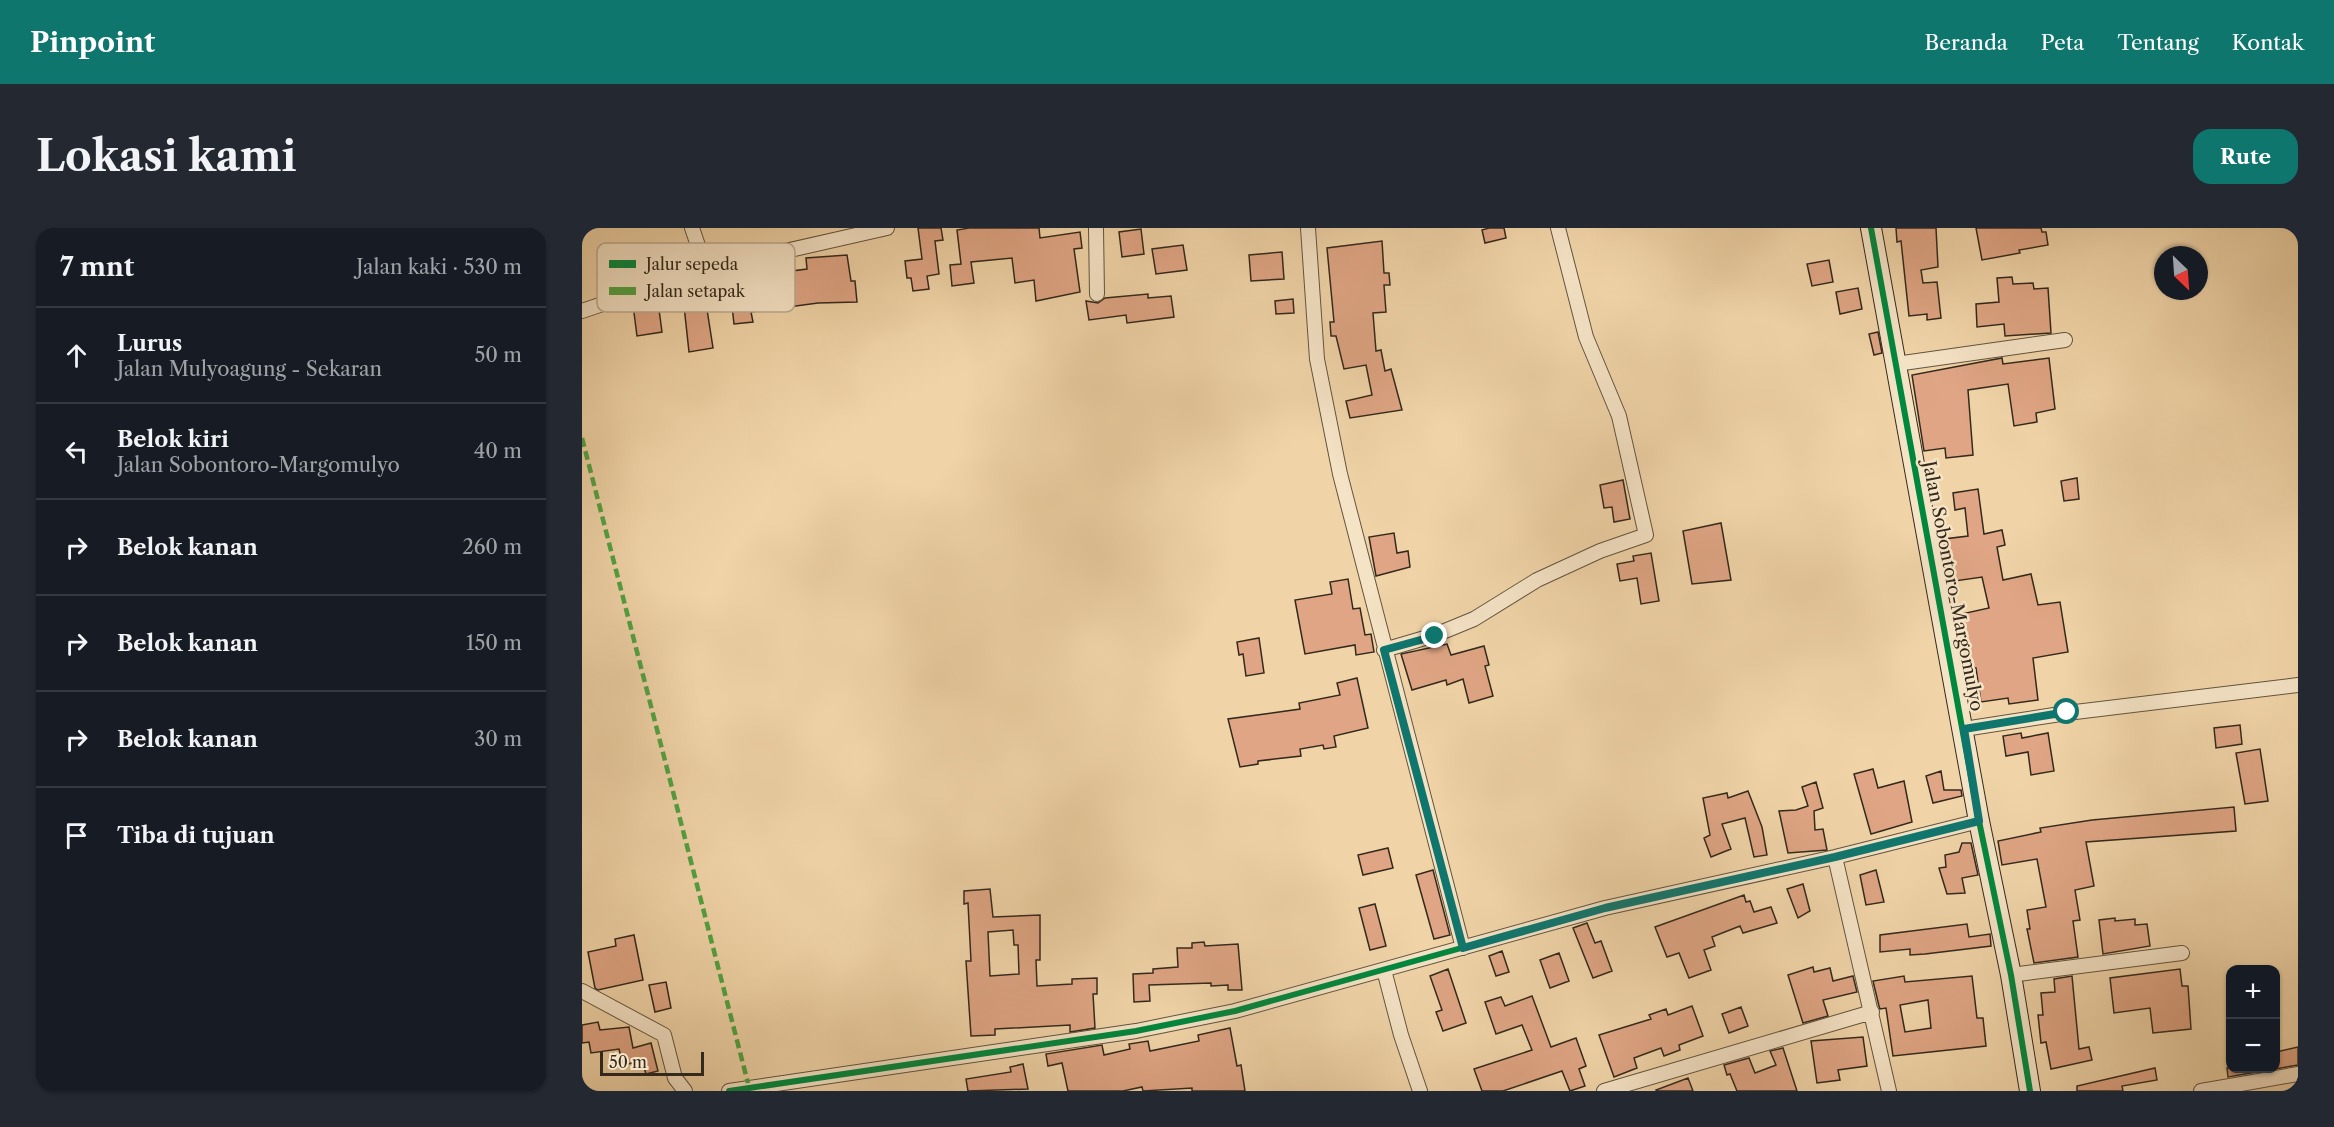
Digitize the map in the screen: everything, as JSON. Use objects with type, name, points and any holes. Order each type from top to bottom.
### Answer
[{"type":"street","points":[[692,228],[697,243]]},
{"type":"street","points":[[795,249],[886,228]]},
{"type":"street","points":[[1096,228],[1098,294]]},
{"type":"street","points":[[1308,228],[1317,359],[1351,522],[1463,948]]},
{"type":"street","points":[[1384,650],[1435,636],[1474,619],[1537,580],[1600,551],[1646,535],[1619,416],[1586,337],[1558,228]]},
{"type":"street","name":"Jalan Sobontoro-Margomulyo","points":[[1871,228],[1979,821],[2012,975],[2030,1091]]},
{"type":"street","points":[[582,311],[597,306]]},
{"type":"street","points":[[1896,364],[2065,340]]},
{"type":"street","points":[[1964,729],[2067,712],[2298,685]]},
{"type":"street","points":[[736,1090],[1136,1030],[1235,1011],[1605,908],[1835,857],[1979,821]]},
{"type":"street","points":[[1835,857],[1889,1091]]},
{"type":"street","points":[[2012,975],[2182,953]]},
{"type":"street","points":[[1384,970],[1401,1035],[1420,1091]]},
{"type":"street","points":[[582,992],[664,1035],[675,1078],[685,1091]]},
{"type":"street","points":[[1604,1091],[1872,1012]]},
{"type":"street","points":[[2201,1091],[2298,1074]]},
{"type":"building","points":[[918,228],[941,228],[943,240],[935,241],[939,274],[927,276],[929,289],[913,291],[911,278],[907,278],[905,261],[922,259]]},
{"type":"building","points":[[1039,228],[1040,238],[1080,232],[1082,248],[1074,249],[1080,292],[1036,301],[1034,280],[1015,283],[1012,258],[971,262],[974,283],[952,286],[950,265],[961,264],[957,230]]},
{"type":"building","points":[[1504,228],[1506,238],[1485,243],[1482,230]]},
{"type":"building","points":[[1896,228],[1936,228],[1938,267],[1921,270],[1923,283],[1937,282],[1941,318],[1927,320],[1927,314],[1909,316],[1901,241],[1897,242]]},
{"type":"building","points":[[1976,228],[2041,228],[2042,232],[2046,232],[2048,245],[1982,260]]},
{"type":"building","points":[[1141,229],[1144,254],[1122,257],[1119,232]]},
{"type":"building","points":[[1382,241],[1384,273],[1389,273],[1390,285],[1384,285],[1386,312],[1373,313],[1376,351],[1381,350],[1385,371],[1391,369],[1402,410],[1350,418],[1346,401],[1372,395],[1366,365],[1344,369],[1336,336],[1331,336],[1330,322],[1334,322],[1327,248]]},
{"type":"building","points":[[1183,245],[1187,270],[1156,274],[1152,249]]},
{"type":"building","points":[[1282,252],[1284,279],[1251,281],[1249,255]]},
{"type":"building","points":[[847,255],[851,281],[855,281],[857,302],[795,306],[795,271],[807,269],[806,258]]},
{"type":"building","points":[[1829,260],[1833,282],[1812,286],[1807,264]]},
{"type":"building","points":[[2012,277],[2013,284],[2033,283],[2034,289],[2048,288],[2051,333],[2005,336],[2004,324],[1977,327],[1976,304],[1999,302],[1997,278]]},
{"type":"building","points":[[1858,288],[1862,309],[1840,314],[1836,292]]},
{"type":"building","points":[[1148,294],[1148,298],[1171,296],[1174,317],[1127,323],[1126,315],[1089,320],[1086,301],[1098,303],[1105,298]]},
{"type":"building","points":[[1293,299],[1294,313],[1276,314],[1275,301]]},
{"type":"building","points":[[634,312],[659,312],[662,332],[637,336]]},
{"type":"building","points":[[685,312],[707,312],[713,348],[689,352]]},
{"type":"building","points":[[733,312],[751,312],[753,322],[734,324]]},
{"type":"building","points":[[1878,332],[1882,353],[1874,355],[1869,334]]},
{"type":"building","points":[[2002,358],[2003,364],[2049,358],[2055,409],[2036,413],[2037,422],[2014,426],[2008,384],[1968,390],[1973,455],[1946,458],[1945,448],[1924,451],[1912,375]]},
{"type":"building","points":[[2077,478],[2079,499],[2064,501],[2061,481]]},
{"type":"building","points":[[1623,480],[1630,519],[1614,522],[1612,507],[1604,508],[1600,485]]},
{"type":"building","points":[[1978,489],[1984,534],[2002,530],[2005,545],[1997,547],[2003,580],[2031,574],[2038,605],[2060,602],[2068,652],[2033,658],[2038,700],[2009,704],[2008,698],[1981,702],[1976,668],[1964,669],[1955,623],[1958,622],[1957,615],[1989,608],[1982,577],[1948,582],[1944,539],[1968,536],[1965,508],[1955,510],[1953,493]]},
{"type":"building","points":[[1721,523],[1731,580],[1692,584],[1683,531]]},
{"type":"building","points":[[1394,533],[1397,553],[1408,551],[1410,567],[1376,576],[1369,537]]},
{"type":"building","points":[[1651,553],[1659,601],[1641,604],[1637,578],[1620,581],[1617,564],[1634,561],[1633,556]]},
{"type":"building","points":[[1348,579],[1353,609],[1360,608],[1365,635],[1371,634],[1374,652],[1356,655],[1355,645],[1305,654],[1295,600],[1332,594],[1330,582]]},
{"type":"building","points":[[1259,638],[1264,673],[1246,676],[1243,654],[1239,655],[1237,642]]},
{"type":"building","points":[[1447,644],[1451,655],[1484,646],[1489,665],[1485,666],[1493,696],[1469,703],[1463,679],[1447,685],[1446,680],[1412,690],[1401,654]]},
{"type":"building","points":[[1357,678],[1368,728],[1334,736],[1336,747],[1324,749],[1323,745],[1300,749],[1301,756],[1258,761],[1258,764],[1240,767],[1228,719],[1300,709],[1299,703],[1340,695],[1337,683]]},
{"type":"building","points":[[2240,725],[2242,744],[2216,748],[2214,728]]},
{"type":"building","points":[[2021,733],[2022,738],[2048,733],[2054,771],[2031,775],[2028,752],[2006,756],[2003,736]]},
{"type":"building","points":[[2260,749],[2268,801],[2245,804],[2236,753]]},
{"type":"building","points":[[1873,769],[1878,788],[1904,781],[1912,822],[1871,834],[1854,774]]},
{"type":"building","points":[[1941,771],[1944,790],[1961,790],[1962,796],[1933,803],[1926,776]]},
{"type":"building","points":[[1816,782],[1823,808],[1814,811],[1815,830],[1823,829],[1827,850],[1788,853],[1779,811],[1796,810],[1808,806],[1802,787]]},
{"type":"building","points":[[1748,791],[1762,827],[1767,855],[1754,857],[1745,818],[1722,824],[1731,849],[1711,857],[1704,838],[1710,835],[1703,798],[1727,793],[1728,798]]},
{"type":"building","points":[[2234,807],[2236,831],[2086,842],[2094,886],[2075,890],[2080,920],[2073,921],[2078,957],[2034,963],[2027,929],[2030,929],[2027,910],[2046,907],[2037,859],[2002,865],[1998,841],[2041,832],[2040,828],[2092,820]]},
{"type":"building","points":[[1962,843],[1971,843],[1978,875],[1962,878],[1965,893],[1947,894],[1939,868],[1946,867],[1945,855],[1959,852]]},
{"type":"building","points":[[1388,848],[1393,868],[1363,875],[1358,855]]},
{"type":"building","points":[[1433,870],[1450,935],[1434,939],[1416,875]]},
{"type":"building","points":[[1876,870],[1884,902],[1866,905],[1860,875]]},
{"type":"building","points":[[1803,884],[1810,911],[1798,918],[1787,889]]},
{"type":"building","points":[[990,889],[993,917],[1040,915],[1040,960],[1036,960],[1037,986],[1072,984],[1072,979],[1097,978],[1097,994],[1093,994],[1095,1028],[1070,1032],[1070,1025],[995,1029],[995,1035],[971,1036],[966,961],[971,961],[968,903],[964,904],[964,891]],"holes":[[[1013,930],[1014,945],[1018,945],[1019,974],[990,976],[988,932]]]},
{"type":"building","points":[[1744,895],[1746,902],[1750,901],[1754,912],[1771,907],[1777,923],[1743,933],[1740,926],[1712,937],[1715,946],[1704,950],[1711,970],[1689,978],[1679,953],[1667,957],[1655,927]]},
{"type":"building","points":[[1375,904],[1386,946],[1370,950],[1359,908]]},
{"type":"building","points":[[2115,918],[2115,921],[2135,919],[2135,925],[2147,924],[2150,946],[2103,954],[2099,920]]},
{"type":"building","points":[[1587,923],[1595,943],[1601,941],[1612,971],[1593,978],[1573,928]]},
{"type":"building","points":[[1967,924],[1969,937],[1990,934],[1991,946],[1910,955],[1910,949],[1880,952],[1880,935]]},
{"type":"building","points":[[634,935],[643,980],[598,990],[595,988],[588,952],[616,946],[615,939]]},
{"type":"building","points":[[1204,942],[1205,946],[1238,944],[1242,990],[1228,990],[1228,985],[1211,986],[1211,983],[1149,985],[1150,1001],[1134,1002],[1133,974],[1153,973],[1153,969],[1178,967],[1177,948],[1192,948],[1192,943]]},
{"type":"building","points":[[1502,951],[1509,972],[1496,976],[1489,956]]},
{"type":"building","points":[[1559,953],[1569,981],[1550,988],[1540,960]]},
{"type":"building","points":[[1813,967],[1814,972],[1830,968],[1833,981],[1853,976],[1857,992],[1823,1000],[1828,1016],[1803,1023],[1788,975]]},
{"type":"building","points":[[1448,969],[1466,1023],[1443,1031],[1436,1012],[1442,1010],[1430,976]]},
{"type":"building","points":[[2180,969],[2182,986],[2188,986],[2191,1029],[2153,1033],[2150,1008],[2114,1013],[2110,978]]},
{"type":"building","points":[[1904,976],[1905,982],[1972,976],[1977,1018],[1983,1018],[1986,1046],[1893,1056],[1886,1008],[1880,1009],[1873,981]],"holes":[[[1928,1000],[1931,1028],[1905,1032],[1900,1005]]]},
{"type":"building","points":[[2072,976],[2079,1049],[2089,1047],[2092,1060],[2051,1069],[2046,1042],[2041,1043],[2038,1015],[2043,1015],[2041,993],[2055,992],[2054,979]]},
{"type":"building","points":[[666,982],[671,1008],[655,1012],[649,985]]},
{"type":"building","points":[[1532,996],[1551,1047],[1576,1038],[1586,1066],[1579,1069],[1585,1086],[1570,1091],[1562,1071],[1503,1091],[1482,1091],[1474,1069],[1532,1050],[1522,1025],[1496,1034],[1485,1002],[1501,997],[1505,1006]]},
{"type":"building","points":[[1692,1006],[1703,1036],[1679,1045],[1680,1050],[1664,1056],[1661,1048],[1634,1058],[1637,1068],[1614,1077],[1599,1035],[1651,1019],[1649,1015],[1666,1009],[1668,1015]]},
{"type":"building","points":[[1741,1007],[1748,1026],[1729,1033],[1722,1014]]},
{"type":"building","points":[[598,1022],[600,1030],[629,1027],[633,1048],[651,1043],[658,1071],[646,1074],[642,1061],[623,1065],[619,1049],[591,1053],[589,1042],[582,1043],[582,1025]]},
{"type":"building","points":[[1230,1028],[1237,1066],[1241,1065],[1245,1091],[1192,1091],[1192,1088],[1143,1091],[1142,1087],[1123,1091],[1068,1091],[1062,1063],[1048,1066],[1046,1054],[1102,1045],[1104,1055],[1130,1049],[1129,1044],[1148,1041],[1150,1051],[1199,1041],[1198,1035]]},
{"type":"building","points":[[1863,1037],[1867,1066],[1838,1070],[1840,1080],[1817,1083],[1811,1041]]},
{"type":"building","points":[[2298,1047],[2298,1065],[2280,1068],[2280,1051]]},
{"type":"building","points":[[1783,1048],[1797,1091],[1737,1091],[1724,1065],[1749,1058],[1755,1073],[1776,1065],[1770,1051]]},
{"type":"building","points":[[1023,1064],[1028,1089],[968,1091],[966,1079],[1011,1072],[1010,1067]]},
{"type":"building","points":[[2155,1068],[2157,1080],[2122,1086],[2123,1091],[2077,1091],[2077,1086]]},
{"type":"building","points":[[2228,1073],[2251,1073],[2228,1077]]},
{"type":"building","points":[[1688,1078],[1693,1091],[1656,1090]]},
{"type":"marked path","points":[[582,438],[750,1091]]},
{"type":"cycle path","points":[[1871,228],[1979,821],[2011,975],[2030,1091]]},
{"type":"cycle path","points":[[729,1091],[1136,1031],[1235,1011],[1605,908],[1835,857],[1979,821]]},
{"type":"route","points":[[1435,636],[1384,650],[1433,843],[1463,948],[1605,908],[1835,857],[1979,821],[1964,729],[2067,712]]}]
